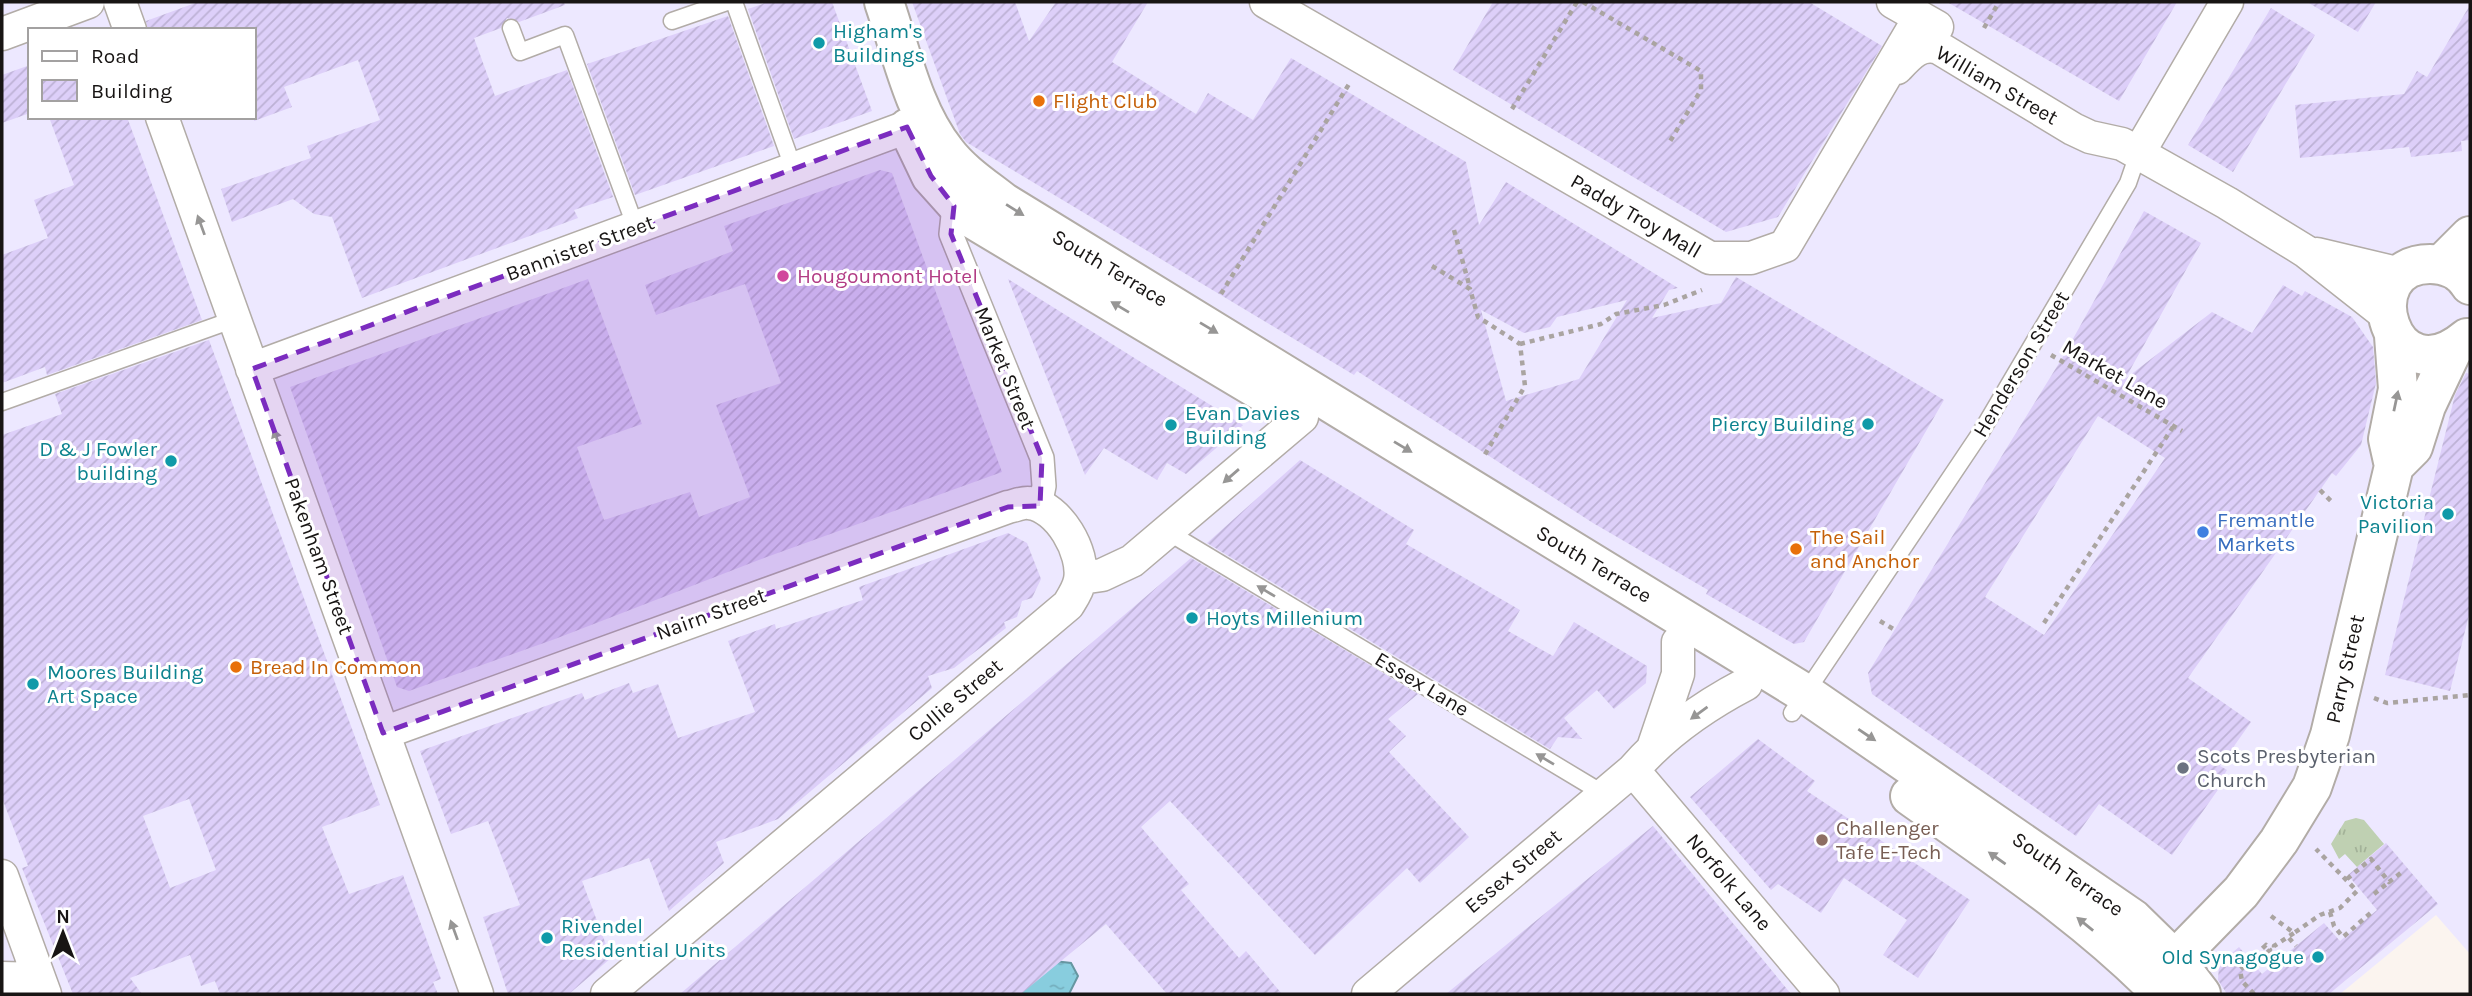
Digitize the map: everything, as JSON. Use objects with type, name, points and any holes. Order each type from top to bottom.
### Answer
[{"type":"street","points":[[2,34],[88,2]]},
{"type":"street","points":[[120,2],[129,28]]},
{"type":"street","points":[[859,2],[907,127],[931,176],[954,206]]},
{"type":"street","name":"South Terrace","points":[[884,2],[922,112],[946,152],[961,168],[1003,202],[1799,703],[2053,897],[2156,983],[2201,994]]},
{"type":"street","name":"Paddy Troy Mall","points":[[1266,2],[1710,258],[1751,258],[1785,246],[1920,17]]},
{"type":"street","name":"William Street","points":[[1893,2],[2100,123],[2130,149],[2305,251],[2390,325]]},
{"type":"street","name":"Henderson Street","points":[[2130,149],[2227,2]]},
{"type":"street","name":"William Street","points":[[1881,84],[1912,53],[1931,46],[2082,133],[2130,149]]},
{"type":"street","name":"Pakenham Street","points":[[163,119],[477,994]]},
{"type":"street","name":"Bannister Street","points":[[252,369],[907,127]]},
{"type":"street","name":"South Terrace","points":[[954,206],[1746,684],[1799,703]]},
{"type":"street","name":"Market Street","points":[[954,206],[951,234],[1042,458],[1044,486],[1040,506]]},
{"type":"street","points":[[2461,342],[2432,355],[2411,351],[2390,325],[2389,290],[2401,274],[2421,264],[2456,274],[2470,236]]},
{"type":"street","name":"William Street","points":[[2305,251],[2401,274]]},
{"type":"street","name":"Parry Street","points":[[2156,983],[2241,892],[2279,841],[2312,787],[2330,735],[2394,466],[2388,439],[2399,389],[2390,325]]},
{"type":"street","name":"Parry Street","points":[[2394,466],[2413,447],[2426,406],[2461,342]]},
{"type":"street","points":[[1040,506],[1058,518],[1069,536],[1078,558],[1081,578],[1102,575],[1132,562],[1302,416]]},
{"type":"street","name":"Nairn Street","points":[[383,733],[1008,507],[1028,502],[1040,506]]},
{"type":"street","name":"Collie Street","points":[[607,994],[1068,605],[1081,578]]},
{"type":"street","name":"Essex Street","points":[[1654,745],[1678,674],[1678,642]]},
{"type":"street","name":"Essex Street","points":[[1368,994],[1633,770],[1654,745],[1718,698],[1746,684]]},
{"type":"street","name":"Norfolk Lane","points":[[1633,770],[1823,994]]},
{"type":"street","points":[[2,876],[42,987]]},
{"type":"street","points":[[2,978],[42,987]]},
{"type":"lane","points":[[672,21],[727,2]]},
{"type":"lane","points":[[734,2],[794,170]]},
{"type":"lane","points":[[511,28],[520,52],[565,35],[636,229]]},
{"type":"lane","name":"Henderson Street","points":[[1799,703],[1981,432],[2128,183],[2130,149]]},
{"type":"lane","points":[[2,402],[234,318]]},
{"type":"lane","name":"Essex Lane","points":[[1168,532],[1604,794]]},
{"type":"path","points":[[1496,134],[1577,2]]},
{"type":"path","points":[[1583,2],[1701,71],[1701,90],[1669,143]]},
{"type":"path","points":[[1984,28],[1999,2]]},
{"type":"path","points":[[1215,304],[1364,60]]},
{"type":"path","points":[[1454,230],[1478,317],[1520,344],[1601,324],[1616,314],[1664,305],[1707,288],[1695,281]]},
{"type":"path","points":[[1432,266],[1470,289]]},
{"type":"path","points":[[1480,464],[1525,386],[1520,344]]},
{"type":"path","name":"Market Lane","points":[[2032,344],[2182,432]]},
{"type":"path","points":[[2044,623],[2174,427]]},
{"type":"path","points":[[2320,490],[2334,505]]},
{"type":"path","points":[[2364,694],[2387,703],[2470,695]]},
{"type":"path","points":[[2254,994],[2242,981],[2240,970],[2250,959],[2265,946],[2270,950],[2256,965],[2262,965],[2274,955],[2274,946],[2319,915],[2340,908],[2357,891],[2316,849]]},
{"type":"path","points":[[2347,879],[2371,859],[2389,882]]},
{"type":"path","points":[[2374,894],[2402,872]]},
{"type":"path","points":[[2329,912],[2334,926],[2343,937],[2374,911]]},
{"type":"path","points":[[2270,916],[2294,933]]},
{"type":"path","points":[[2289,938],[2296,946]]},
{"type":"highlighted area","points":[[907,127],[931,176],[954,206],[951,234],[1042,458],[1040,506],[1008,507],[383,733],[252,369]]},
{"type":"shaded area","points":[[2,2],[2470,2],[2470,954],[2436,915],[2340,994],[2,994]]},
{"type":"green space","points":[[2356,818],[2364,820],[2384,844],[2357,867],[2345,854],[2339,859],[2331,844],[2345,821]]},
{"type":"water","points":[[1054,961],[1071,963],[1078,976],[1069,994],[1014,994]]},
{"type":"building","points":[[198,2],[564,2],[565,5],[519,22],[507,18],[501,28],[474,38],[495,96],[567,70],[613,197],[574,210],[578,218],[362,298],[332,217],[314,214],[293,199],[232,222],[221,189],[311,158],[307,146],[380,120],[358,60],[284,87],[292,107],[254,121],[256,28],[148,28],[146,21]]},
{"type":"building","name":"Higham's Buildings","points":[[768,2],[832,2],[872,111],[794,139],[748,9]]},
{"type":"building","points":[[912,2],[1015,2],[1029,41],[1056,2],[1148,2],[1112,62],[1196,114],[1208,93],[1253,120],[1291,58],[1466,162],[1479,225],[1506,182],[1678,288],[1669,290],[1652,318],[1721,303],[1736,277],[1944,400],[1804,642],[1794,644],[1706,594],[1708,590],[1593,523],[1357,371],[1354,375],[966,142],[960,134]],"holes":[[[1627,300],[1579,379],[1506,401],[1481,310],[1524,333],[1550,327],[1557,317]]]},
{"type":"building","points":[[1493,2],[1809,2],[1882,46],[1778,217],[1726,232],[1453,70]]},
{"type":"building","points":[[1947,2],[2177,2],[2119,101]]},
{"type":"building","points":[[2307,2],[2376,2],[2358,32]]},
{"type":"building","points":[[2470,5],[2470,140],[2461,141],[2462,151],[2411,157],[2409,147],[2300,158],[2295,105],[2404,94],[2417,71],[2427,77]]},
{"type":"building","points":[[2271,8],[2315,35],[2233,172],[2188,145]]},
{"type":"building","points":[[728,16],[774,146],[635,195],[587,64]]},
{"type":"building","points":[[28,66],[28,114],[2,123],[2,75]]},
{"type":"building","points":[[50,119],[128,119],[202,320],[47,375],[45,367],[2,383],[2,255],[48,238],[34,200],[74,185]]},
{"type":"building","points":[[880,170],[892,173],[1002,472],[409,691],[397,687],[290,387],[588,279],[642,424],[577,447],[604,520],[690,492],[699,517],[750,497],[716,405],[781,383],[745,284],[656,315],[645,285],[733,251],[724,226]]},
{"type":"building","name":"Fremantle Markets","points":[[2144,211],[2201,243],[2125,379],[2212,312],[2252,333],[2283,285],[2302,296],[2305,291],[2352,317],[2373,347],[2376,383],[2361,445],[2336,476],[2332,473],[2188,678],[2251,722],[2220,766],[2227,770],[2224,775],[2227,777],[2172,855],[2099,804],[2076,836],[1872,694],[1868,673],[2064,355]],"holes":[[[2098,416],[2165,458],[2044,635],[1985,597]]]},
{"type":"building","points":[[1008,279],[1243,425],[1186,474],[1167,463],[1157,480],[1104,448],[1085,475]]},
{"type":"building","points":[[209,340],[380,805],[322,827],[349,894],[403,875],[441,979],[433,982],[438,994],[220,994],[215,981],[201,986],[190,955],[130,978],[142,994],[73,994],[22,868],[28,866],[2,798],[2,435],[62,414],[55,394]],"holes":[[[189,799],[216,870],[170,888],[143,816]]]},
{"type":"building","name":"Victoria Pavilion","points":[[2466,373],[2470,374],[2470,611],[2450,691],[2385,675],[2455,395]]},
{"type":"building","points":[[1300,460],[1414,530],[1406,544],[1520,610],[1508,631],[1553,656],[1574,622],[1647,666],[1646,683],[1614,709],[1597,690],[1564,718],[1582,739],[1558,737],[1550,749],[1207,543]]},
{"type":"building","points":[[1008,533],[1027,543],[1041,579],[1032,598],[1022,601],[1017,617],[1004,622],[1006,628],[954,668],[928,676],[932,688],[778,819],[716,842],[724,863],[669,911],[649,858],[582,881],[611,958],[569,994],[508,994],[483,917],[520,905],[488,821],[451,834],[420,751],[582,693],[585,700],[629,683],[633,693],[658,684],[678,738],[755,712],[728,641],[775,624],[776,629],[863,600],[859,587]]},
{"type":"building","points":[[1191,558],[1418,694],[1388,719],[1406,736],[1389,752],[1469,837],[1420,883],[1407,868],[1315,955],[1170,801],[1141,827],[1189,884],[1181,890],[1239,958],[1246,951],[1282,994],[1167,994],[1106,924],[1021,994],[680,994]]},
{"type":"building","points":[[1758,739],[1815,781],[1807,791],[1970,900],[1918,978],[1883,955],[1907,920],[1844,878],[1821,913],[1778,884],[1771,890],[1690,797]]},
{"type":"building","points":[[1653,826],[1791,994],[1446,994],[1543,915]]},
{"type":"building","points":[[2386,843],[2438,904],[2329,994],[2227,994],[2218,980],[2219,964],[2239,947],[2262,974],[2324,923],[2340,941],[2377,910],[2348,875]]},
{"type":"place","name":"Higham's Buildings","points":[[819,43]]},
{"type":"place","name":"Flight Club","points":[[1039,101]]},
{"type":"place","name":"Hougoumont Hotel","points":[[783,276]]},
{"type":"place","name":"Piercy Building","points":[[1868,424]]},
{"type":"place","name":"Evan Davies Building","points":[[1171,425]]},
{"type":"place","name":"D & J Fowler building","points":[[171,461]]},
{"type":"place","name":"Victoria Pavilion","points":[[2448,514]]},
{"type":"place","name":"Fremantle Markets","points":[[2203,532]]},
{"type":"place","name":"The Sail and Anchor","points":[[1796,549]]},
{"type":"place","name":"Hoyts Millenium","points":[[1192,618]]},
{"type":"place","name":"Bread In Common","points":[[236,667]]},
{"type":"place","name":"Moores Building Art Space","points":[[33,684]]},
{"type":"place","name":"Scots Presbyterian Church","points":[[2183,768]]},
{"type":"place","name":"Challenger Tafe E-Tech","points":[[1822,840]]},
{"type":"place","name":"Rivendel Residential Units","points":[[547,938]]},
{"type":"place","name":"Old Synagogue","points":[[2318,957]]}]
